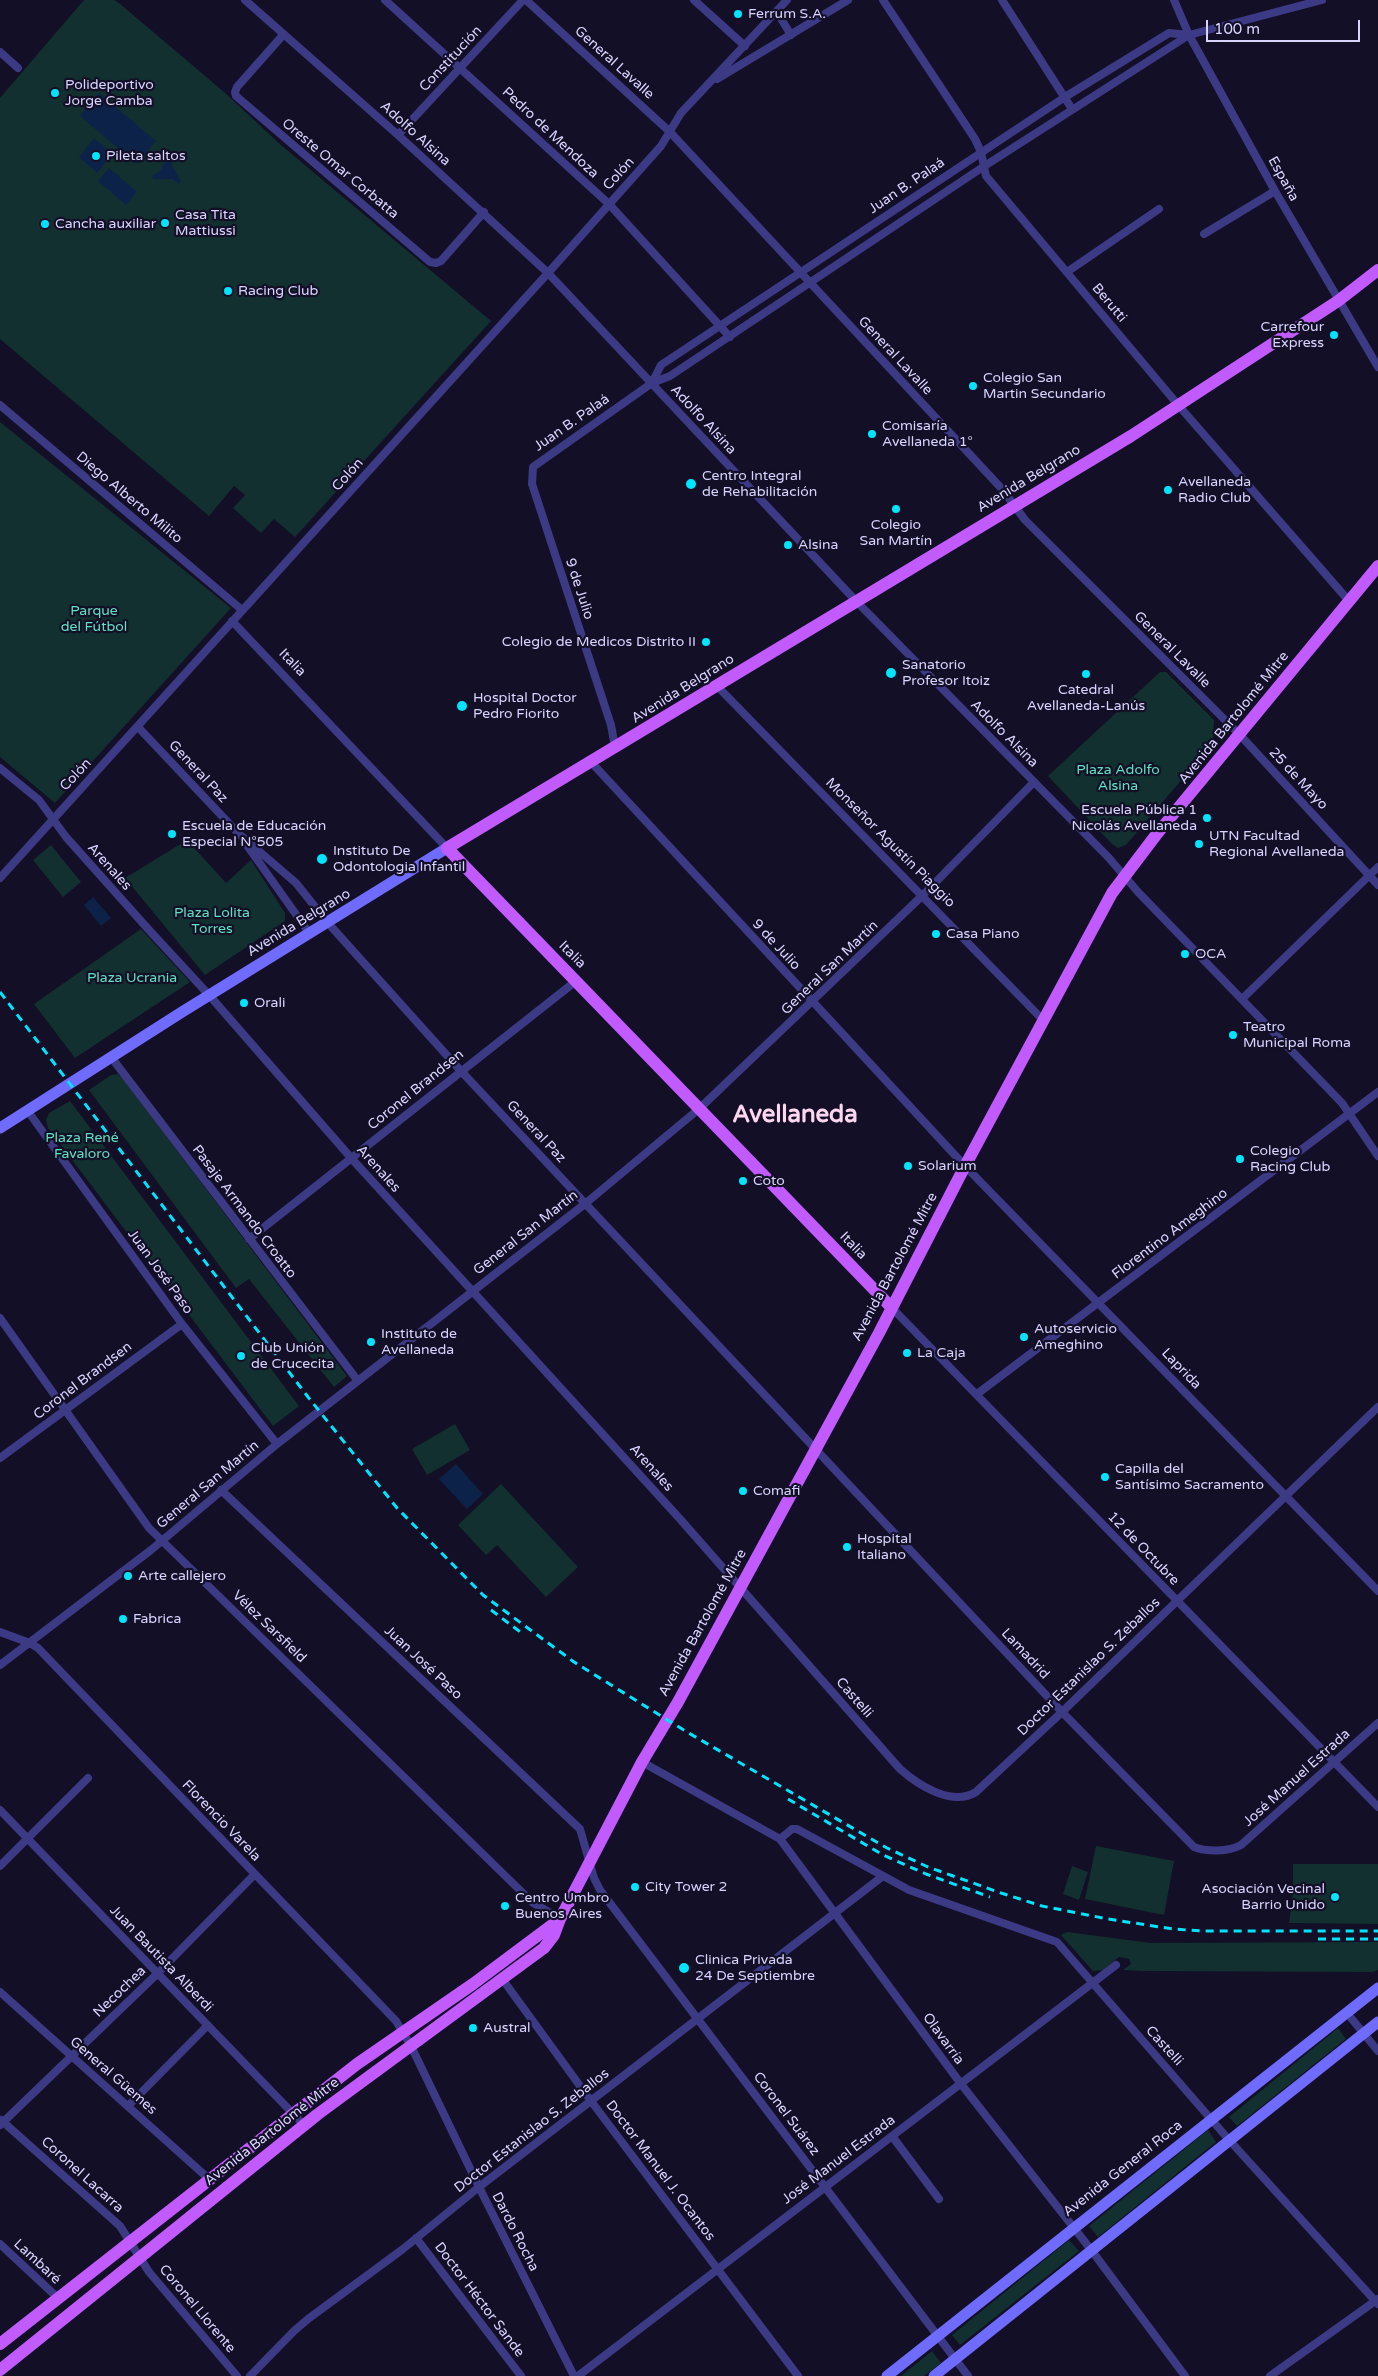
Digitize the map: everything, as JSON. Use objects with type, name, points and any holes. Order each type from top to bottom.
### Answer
[{"type":"main road","name":"Avenida Belgrano","points":[[0,1128],[110,1057],[447,848],[1179,406],[1338,301],[1378,270]]},
{"type":"main road","name":"Avenida Bartolomé Mitre","points":[[0,2370],[304,2125],[410,2044],[504,1980],[544,1948],[554,1935],[560,1919],[642,1762],[678,1702],[892,1308],[965,1166],[1112,893],[1378,566]]},
{"type":"main road","name":"Italia","points":[[447,848],[892,1308]]},
{"type":"main road","name":"Avenida Bartolomé Mitre","points":[[0,2344],[130,2240],[357,2064],[560,1919]]},
{"type":"main road","name":"Avenida General Roca","points":[[887,2376],[1378,1988]]},
{"type":"main road","points":[[934,2376],[1092,2252],[1378,2022]]},
{"type":"street","name":"Pedro de Mendoza","points":[[385,0],[609,204],[730,337]]},
{"type":"street","name":"Constitución","points":[[398,135],[524,0]]},
{"type":"street","name":"General Lavalle","points":[[524,0],[670,132],[1002,489],[1025,520],[1240,735]]},
{"type":"street","points":[[694,0],[745,46]]},
{"type":"street","name":"Colón","points":[[0,878],[548,273],[661,146],[681,113],[788,0]]},
{"type":"street","name":"Colón","points":[[709,84],[848,0]]},
{"type":"street","name":"Berutti","points":[[883,0],[975,139],[981,152],[986,176],[1179,406],[1349,601]]},
{"type":"street","points":[[1002,0],[1072,109]]},
{"type":"street","name":"España","points":[[1174,0],[1189,36],[1275,191],[1378,367]]},
{"type":"street","name":"Juan B. Palaá","points":[[533,467],[652,384],[670,376],[983,167],[1072,109],[1173,48],[1189,36],[1322,0]]},
{"type":"street","name":"Adolfo Alsina","points":[[248,1],[283,35],[484,212],[548,273],[856,601],[1034,782],[1242,999],[1350,1114],[1378,1156]]},
{"type":"street","points":[[777,12],[791,34]]},
{"type":"street","name":"Juan B. Palaá","points":[[652,384],[661,365],[720,324],[1065,97],[1169,33],[1189,36]]},
{"type":"street","name":"Oreste Omar Corbatta","points":[[283,35],[237,87],[236,96],[430,262],[436,263],[441,261],[484,212]]},
{"type":"street","points":[[0,52],[18,68]]},
{"type":"street","points":[[1204,234],[1275,191]]},
{"type":"street","points":[[1068,272],[1159,209]]},
{"type":"street","name":"Diego Alberto Milito","points":[[0,405],[242,610]]},
{"type":"street","name":"9 de Julio","points":[[533,467],[532,484],[611,725],[615,747]]},
{"type":"street","name":"Italia","points":[[232,621],[447,848]]},
{"type":"street","name":"Monseñor Agustín Piaggio","points":[[717,686],[1043,1020]]},
{"type":"street","name":"General Paz","points":[[138,727],[239,834],[289,876],[328,923],[460,1070],[816,1448]]},
{"type":"street","name":"25 de Mayo","points":[[1240,735],[1378,885]]},
{"type":"street","name":"9 de Julio","points":[[591,762],[812,1003],[965,1166]]},
{"type":"street","name":"Arenales","points":[[0,768],[39,800],[53,820],[154,936],[210,995],[352,1158],[739,1588]]},
{"type":"street","name":"General San Martín","points":[[0,1665],[161,1540],[277,1444],[586,1203],[700,1108],[923,895],[1034,782]]},
{"type":"street","name":"General Paz","points":[[239,834],[310,934]]},
{"type":"street","points":[[1242,999],[1378,867]]},
{"type":"street","name":"Coronel Brandsen","points":[[249,1239],[460,1070],[576,981]]},
{"type":"street","name":"Pasaje Armando Croatto","points":[[110,1057],[358,1381]]},
{"type":"street","name":"Florentino Ameghino","points":[[977,1394],[1378,1092]]},
{"type":"street","name":"Juan José Paso","points":[[27,1110],[182,1324],[277,1444]]},
{"type":"street","name":"Laprida","points":[[965,1166],[1378,1591]]},
{"type":"street","name":"12 de Octubre","points":[[892,1308],[1176,1602],[1378,1807]]},
{"type":"street","name":"Vélez Sarsfield","points":[[0,1318],[149,1528],[532,1902],[560,1919]]},
{"type":"street","name":"Coronel Brandsen","points":[[0,1458],[182,1324]]},
{"type":"street","name":"Doctor Estanislao S. Zeballos","points":[[967,1797],[1062,1712],[1378,1408]]},
{"type":"street","name":"Lamadrid","points":[[816,1448],[1062,1712],[1194,1846],[1204,1850],[1230,1849]]},
{"type":"street","name":"Juan José Paso","points":[[221,1490],[575,1824],[582,1833],[589,1864]]},
{"type":"street","name":"Castelli","points":[[739,1588],[900,1769],[924,1787],[958,1797],[967,1797]]},
{"type":"street","name":"Florencio Varela","points":[[0,1632],[30,1643],[38,1648],[396,2021],[410,2044]]},
{"type":"street","name":"José Manuel Estrada","points":[[1230,1849],[1241,1845],[1333,1761],[1378,1723]]},
{"type":"street","name":"Olavarría","points":[[642,1762],[780,1839],[961,2084],[1092,2252],[1185,2376]]},
{"type":"street","points":[[0,1866],[88,1778]]},
{"type":"street","name":"Juan Bautista Alberdi","points":[[0,1810],[304,2125]]},
{"type":"street","name":"Castelli","points":[[780,1839],[792,1829],[797,1829],[931,1900],[1057,1942],[1212,2118],[1230,2141],[1377,2301]]},
{"type":"street","name":"Coronel Suárez","points":[[589,1864],[600,1890],[968,2376]]},
{"type":"street","name":"Necochea","points":[[1,2122],[72,2057],[255,1874]]},
{"type":"street","name":"Doctor Estanislao S. Zeballos","points":[[250,2376],[294,2331],[883,1876]]},
{"type":"street","name":"José Manuel Estrada","points":[[578,2376],[1116,1965]]},
{"type":"street","name":"Doctor Manuel J. Ocantos","points":[[504,1980],[591,2101],[798,2376]]},
{"type":"street","name":"General Güemes","points":[[0,1992],[129,2105],[209,2179]]},
{"type":"street","points":[[1346,2013],[1378,2051]]},
{"type":"street","points":[[129,2105],[207,2026]]},
{"type":"street","name":"Dardo Rocha","points":[[410,2044],[478,2187],[574,2376]]},
{"type":"street","name":"Coronel Lacarra","points":[[1,2122],[120,2226],[140,2256]]},
{"type":"street","points":[[892,2136],[938,2199]]},
{"type":"street","name":"Doctor Héctor Sande","points":[[416,2238],[522,2376]]},
{"type":"street","name":"Lambaré","points":[[0,2244],[58,2298]]},
{"type":"street","name":"Coronel Llorente","points":[[140,2256],[149,2272],[237,2376]]},
{"type":"street","points":[[1270,2376],[1377,2301]]},
{"type":"green space","name":"Racing Club","points":[[84,0],[114,0],[119,3],[224,92],[281,145],[491,321],[295,537],[274,519],[261,533],[233,508],[245,495],[234,486],[209,516],[0,339],[0,98]]},
{"type":"green space","name":"Parque del Fútbol","points":[[0,422],[231,608],[55,803],[0,757]]},
{"type":"green space","name":"Plaza Adolfo Alsina","points":[[1160,672],[1166,672],[1214,720],[1213,743],[1126,845],[1118,848],[1112,844],[1048,776]]},
{"type":"green space","name":"Plaza Lolita Torres","points":[[187,840],[226,883],[251,860],[285,913],[285,921],[205,975],[125,878]]},
{"type":"green space","points":[[51,845],[81,882],[63,897],[33,860]]},
{"type":"green space","name":"Plaza Ucrania","points":[[141,929],[190,982],[75,1058],[34,1004]]},
{"type":"green space","points":[[118,1074],[347,1376],[334,1387],[249,1279],[236,1288],[89,1090],[111,1075]]},
{"type":"green space","name":"Plaza René Favaloro","points":[[70,1101],[299,1406],[273,1426],[48,1128],[46,1120],[49,1113]]},
{"type":"green space","points":[[455,1424],[470,1450],[427,1475],[412,1449]]},
{"type":"green space","points":[[501,1484],[578,1567],[546,1597],[497,1545],[486,1555],[458,1525]]},
{"type":"green space","points":[[1096,1846],[1174,1861],[1164,1915],[1085,1899]]},
{"type":"green space","name":"Asociación Vecinal Barrio Unido","points":[[1293,1864],[1378,1864],[1378,1924],[1289,1923],[1293,1893]]},
{"type":"green space","points":[[1072,1866],[1088,1872],[1079,1900],[1063,1894]]},
{"type":"green space","points":[[1067,1932],[1151,1943],[1378,1942],[1378,1970],[1373,1972],[1123,1970],[1131,1964],[1129,1959],[1119,1957],[1103,1970],[1093,1971],[1061,1935]]},
{"type":"green space","points":[[1338,2028],[1346,2039],[1237,2126],[1229,2117]]},
{"type":"green space","points":[[1208,2130],[1216,2142],[1098,2237],[1089,2226]]},
{"type":"green space","points":[[1069,2240],[1079,2251],[960,2345],[952,2335]]},
{"type":"green space","points":[[932,2351],[941,2363],[924,2376],[901,2376]]},
{"type":"water","points":[[99,93],[156,141],[137,164],[80,116]]},
{"type":"water","name":"Pileta saltos","points":[[94,138],[112,154],[97,173],[79,157]]},
{"type":"water","points":[[170,155],[173,157],[172,166],[181,181],[179,184],[172,179],[153,179],[152,176],[160,171]]},
{"type":"water","points":[[109,168],[137,192],[126,205],[98,181]]},
{"type":"water","points":[[93,897],[111,918],[101,926],[84,905]]},
{"type":"water","points":[[456,1464],[483,1494],[467,1509],[439,1479]]},
{"type":"railway","points":[[0,992],[308,1397],[397,1508],[483,1595],[574,1662],[687,1732],[887,1848],[928,1867],[1001,1893],[1042,1906],[1173,1929],[1202,1931],[1378,1931]]},
{"type":"railway","points":[[491,1610],[523,1634]]},
{"type":"railway","points":[[788,1799],[883,1855],[926,1874],[990,1897]]},
{"type":"railway","points":[[1318,1939],[1378,1939]]},
{"type":"place","name":"Ferrum S.A.","points":[[738,14]]},
{"type":"place","name":"Polideportivo Jorge Camba","points":[[55,93]]},
{"type":"place","name":"Pileta saltos","points":[[96,156]]},
{"type":"place","name":"Casa Tita Mattiussi","points":[[165,223]]},
{"type":"place","name":"Cancha auxiliar","points":[[45,224]]},
{"type":"place","name":"Racing Club","points":[[228,291]]},
{"type":"place","name":"Carrefour Express","points":[[1334,335]]},
{"type":"place","name":"Colegio San Martin Secundario","points":[[973,386]]},
{"type":"place","name":"Comisaría Avellaneda 1°","points":[[872,434]]},
{"type":"place","name":"Centro Integral de Rehabilitación","points":[[691,484]]},
{"type":"place","name":"Avellaneda Radio Club","points":[[1168,490]]},
{"type":"place","name":"Colegio San Martín","points":[[896,509]]},
{"type":"place","name":"Alsina","points":[[788,545]]},
{"type":"place","name":"Colegio de Medicos Distrito II","points":[[706,642]]},
{"type":"place","name":"Sanatorio Profesor Itoiz","points":[[891,673]]},
{"type":"place","name":"Catedral Avellaneda-Lanús","points":[[1086,674]]},
{"type":"place","name":"Hospital Doctor Pedro Fiorito","points":[[462,706]]},
{"type":"place","name":"Escuela Pública 1 Nicolás Avellaneda","points":[[1207,818]]},
{"type":"place","name":"Escuela de Educación Especial N°505","points":[[172,834]]},
{"type":"place","name":"UTN Facultad Regional Avellaneda","points":[[1199,844]]},
{"type":"place","name":"Instituto De Odontologia Infantil","points":[[322,859]]},
{"type":"place","name":"Casa Piano","points":[[936,934]]},
{"type":"place","name":"OCA","points":[[1185,954]]},
{"type":"place","name":"Orali","points":[[244,1003]]},
{"type":"place","name":"Teatro Municipal Roma","points":[[1233,1035]]},
{"type":"place","name":"Colegio Racing Club","points":[[1240,1159]]},
{"type":"place","name":"Solarium","points":[[908,1166]]},
{"type":"place","name":"Coto","points":[[743,1181]]},
{"type":"place","name":"Autoservicio Ameghino","points":[[1024,1337]]},
{"type":"place","name":"Instituto de Avellaneda","points":[[371,1342]]},
{"type":"place","name":"La Caja","points":[[907,1353]]},
{"type":"place","name":"Club Unión de Crucecita","points":[[241,1356]]},
{"type":"place","name":"Capilla del Santísimo Sacramento","points":[[1105,1477]]},
{"type":"place","name":"Comafi","points":[[743,1491]]},
{"type":"place","name":"Hospital Italiano","points":[[847,1547]]},
{"type":"place","name":"Arte callejero","points":[[128,1576]]},
{"type":"place","name":"Fabrica","points":[[123,1619]]},
{"type":"place","name":"City Tower 2","points":[[635,1887]]},
{"type":"place","name":"Asociación Vecinal Barrio Unido","points":[[1335,1897]]},
{"type":"place","name":"Centro Umbro Buenos Aires","points":[[505,1906]]},
{"type":"place","name":"Clinica Privada 24 De Septiembre","points":[[684,1968]]},
{"type":"place","name":"Austral","points":[[473,2028]]},
{"type":"district","name":"Avellaneda","points":[[795,1116]]}]
